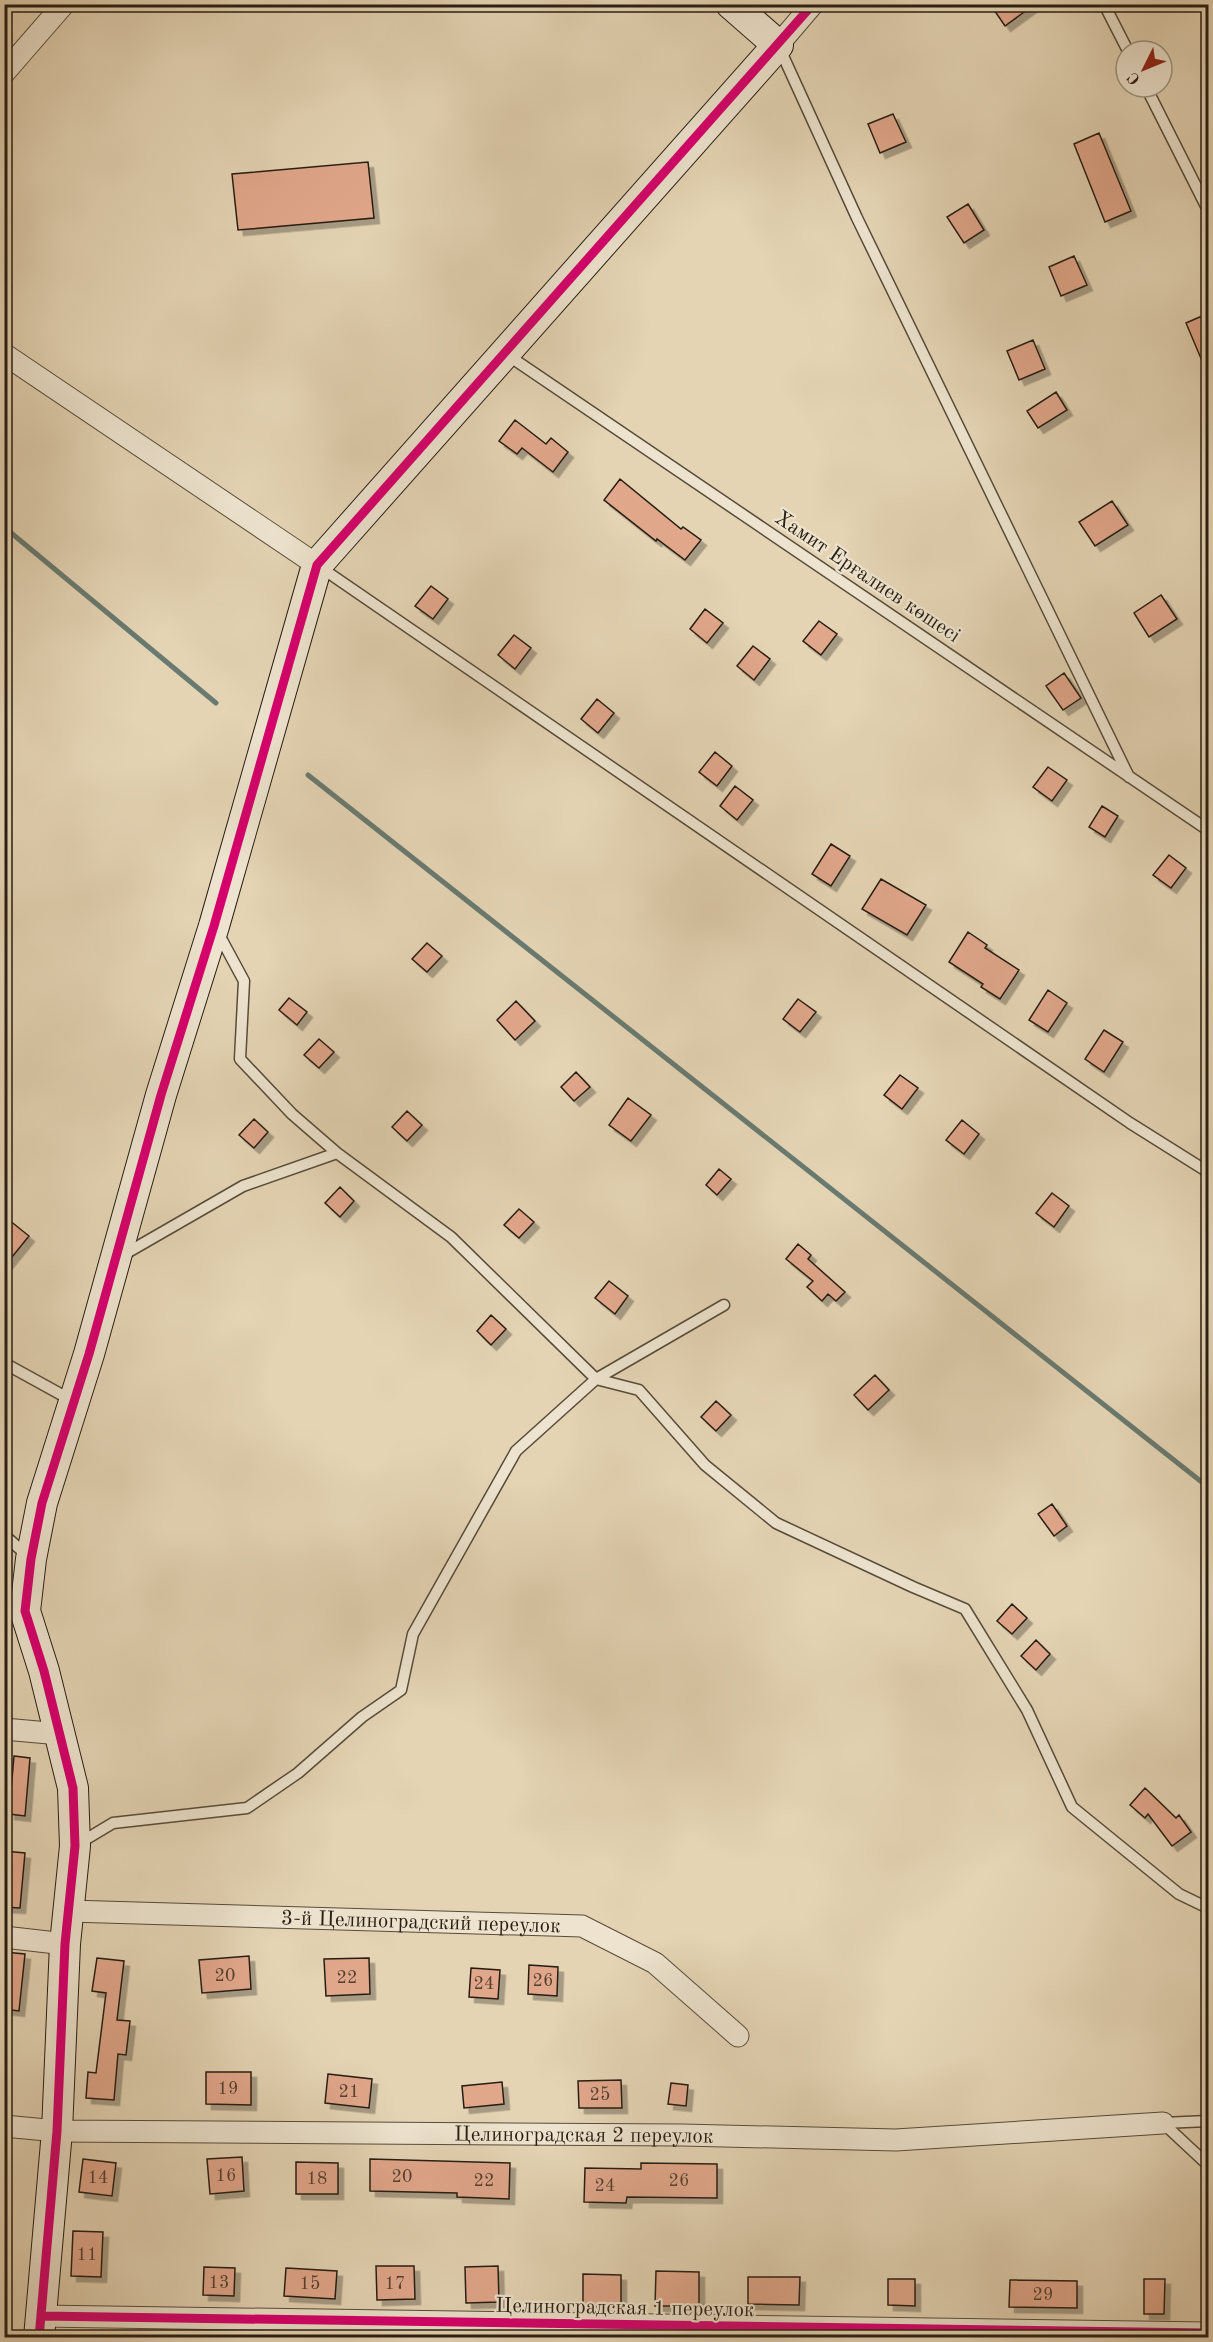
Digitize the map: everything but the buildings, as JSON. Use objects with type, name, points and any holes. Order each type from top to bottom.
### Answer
[{"type":"street","points":[[4,73],[64,4]]},
{"type":"street","points":[[731,4],[778,45]]},
{"type":"street","points":[[40,2327],[57,2131],[65,1944],[75,1846],[73,1788],[44,1671],[25,1611],[31,1558],[42,1503],[74,1401],[161,1095],[214,926],[317,565],[506,354],[813,4]]},
{"type":"street","points":[[4,354],[317,565]]},
{"type":"street","points":[[4,1729],[60,1734]]},
{"type":"street","name":"3-й Целиноградский переулок","points":[[69,1911],[582,1926],[656,1963],[738,2036]]},
{"type":"street","points":[[4,1937],[65,1944]]},
{"type":"street","name":"Целиноградская 2 переулок","points":[[4,2126],[57,2131],[670,2135],[896,2140],[1163,2123]]},
{"type":"street","name":"Целиноградская 1 переулок","points":[[40,2327],[1209,2334]]},
{"type":"lane","points":[[1104,4],[1122,39]]},
{"type":"lane","points":[[778,45],[857,218],[1130,777]]},
{"type":"lane","points":[[1152,99],[1209,210]]},
{"type":"lane","name":"Хамит Ерғалиев көшесі","points":[[506,354],[1209,830]]},
{"type":"lane","points":[[317,565],[1110,1109],[1209,1173]]},
{"type":"lane","points":[[214,926],[244,981],[240,1059],[292,1114],[337,1153],[451,1237],[596,1379],[639,1390],[705,1465],[776,1523],[965,1609],[1027,1710],[1072,1806],[1179,1894],[1209,1908]]},
{"type":"lane","points":[[115,1260],[243,1186],[337,1153]]},
{"type":"lane","points":[[75,1846],[113,1823],[247,1808],[298,1773],[362,1717],[401,1690],[413,1634],[516,1451],[596,1379],[724,1305]]},
{"type":"lane","points":[[4,1363],[74,1401]]},
{"type":"lane","points":[[4,1535],[31,1558]]},
{"type":"lane","points":[[1163,2123],[1209,2121]]},
{"type":"lane","points":[[1163,2123],[1209,2165]]},
{"type":"waterway","points":[[4,527],[216,703]]},
{"type":"waterway","points":[[308,775],[1208,1487]]},
{"type":"cycle path","points":[[39,2338],[57,2131],[65,1944],[75,1846],[73,1788],[44,1671],[25,1611],[31,1559],[42,1503],[89,1354],[161,1095],[214,926],[317,565],[813,4]]},
{"type":"cycle path","points":[[41,2316],[1208,2333]]}]
